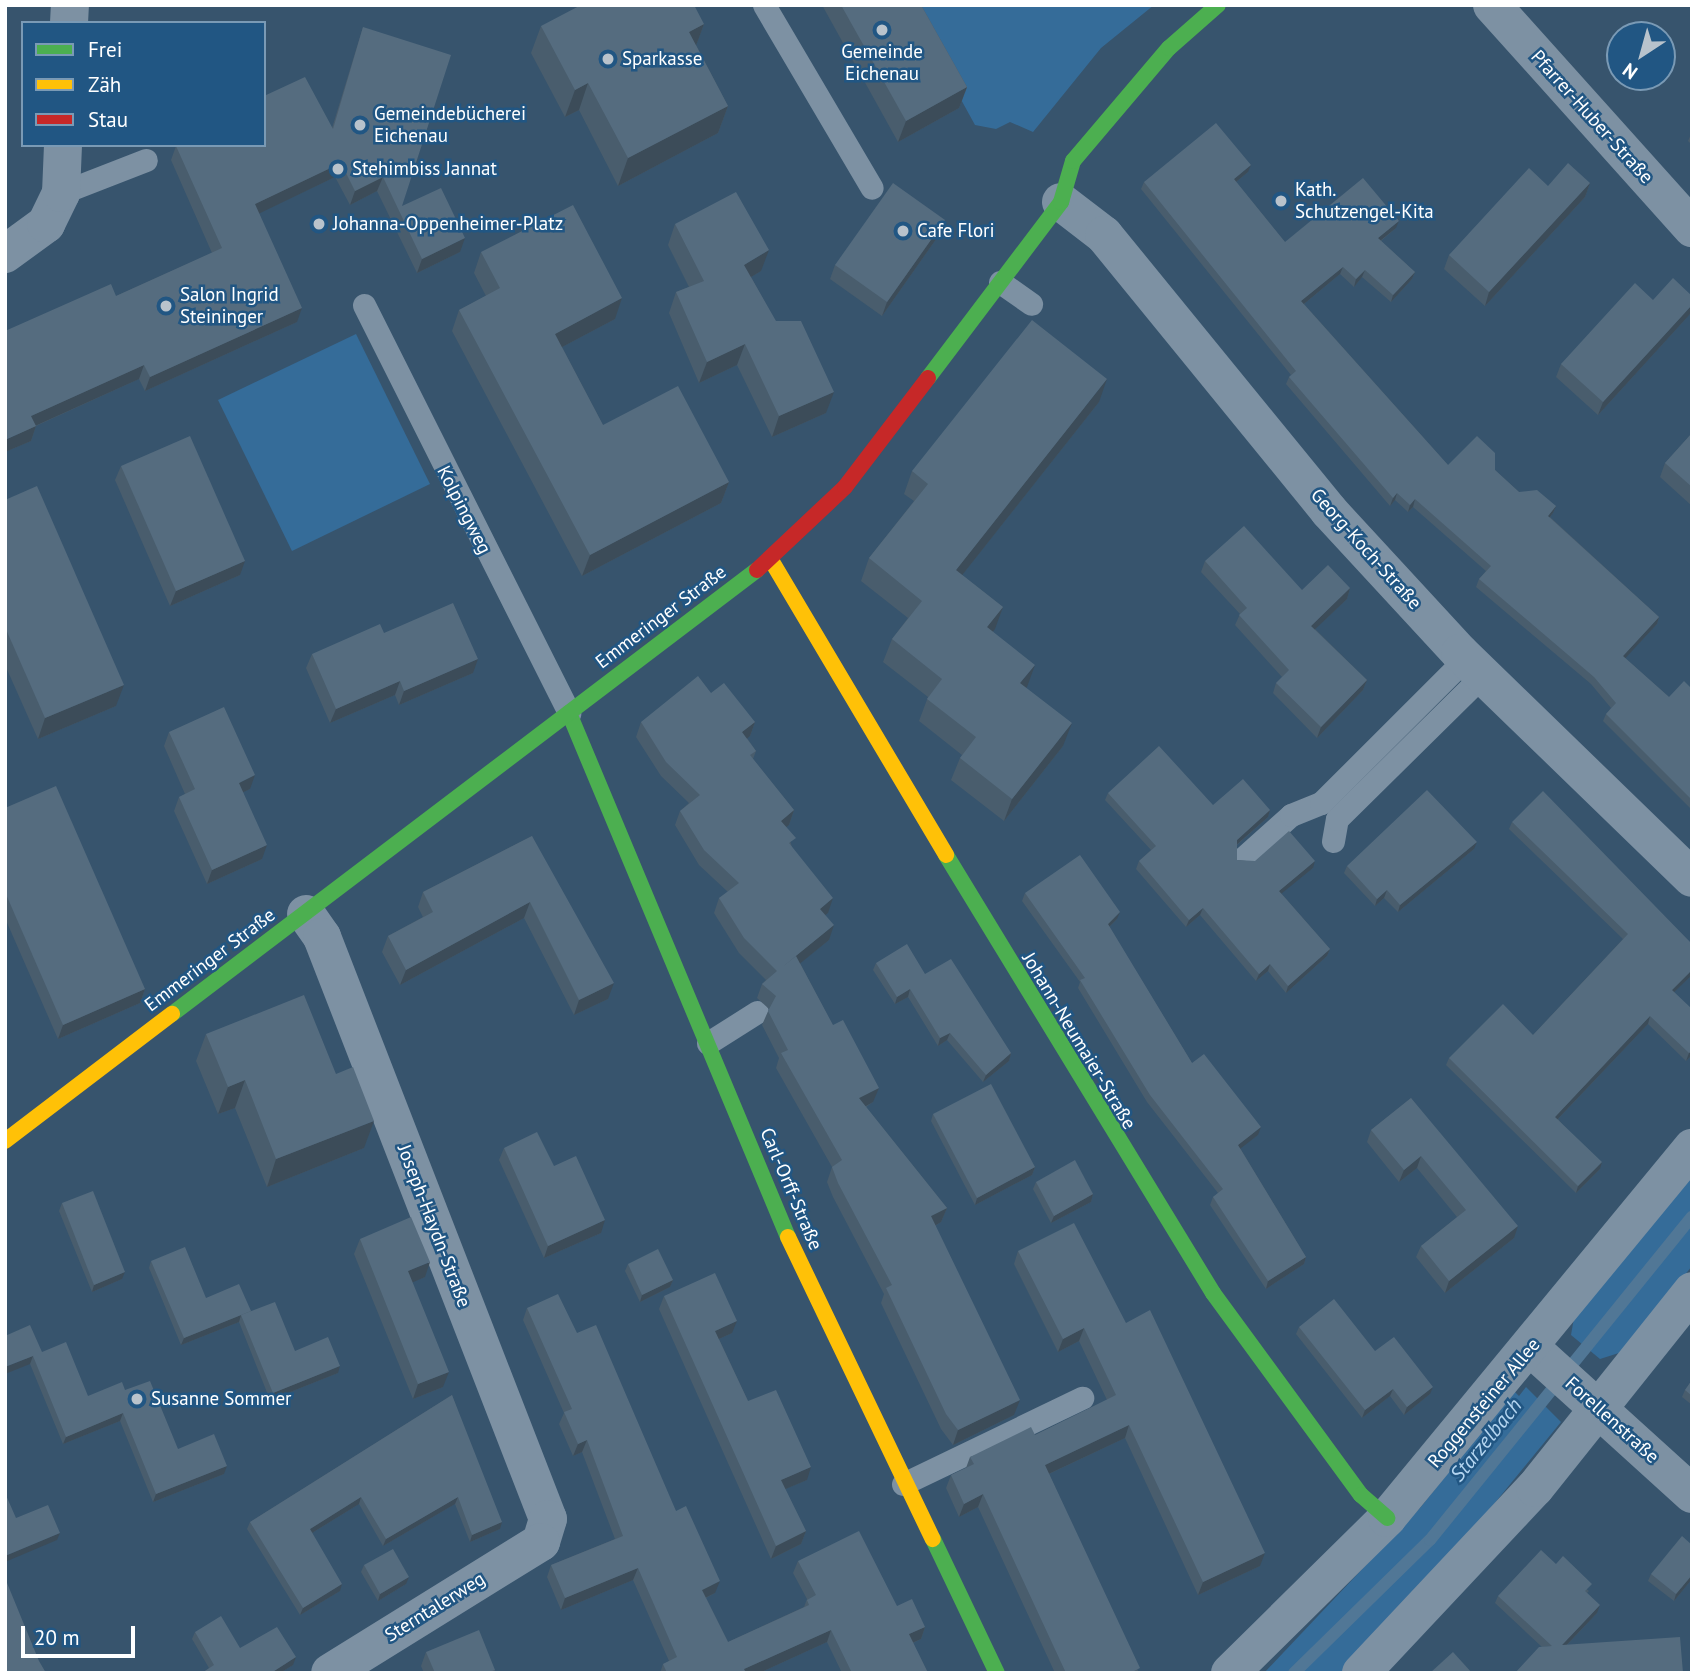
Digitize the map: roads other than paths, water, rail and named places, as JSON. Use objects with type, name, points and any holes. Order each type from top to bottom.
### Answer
[{"type":"street","name":"Emmeringer Straße","points":[[5,1141],[771,560],[845,487],[1061,202],[1073,162],[1169,48],[1218,5]]},
{"type":"street","name":"Pfarrer-Huber-Straße","points":[[1492,5],[1692,228]]},
{"type":"street","points":[[5,254],[46,224],[61,193],[63,147]]},
{"type":"street","name":"Georg-Koch-Straße","points":[[1061,202],[1104,235],[1329,510],[1474,667],[1692,878]]},
{"type":"street","name":"Johann-Neumaier-Straße","points":[[771,560],[1127,1161],[1213,1293],[1360,1495],[1387,1518]]},
{"type":"street","name":"Carl-Orff-Straße","points":[[569,713],[781,1223],[903,1484],[997,1673]]},
{"type":"street","name":"Joseph-Haydn-Straße","points":[[306,914],[322,937],[548,1519],[541,1542]]},
{"type":"street","name":"Roggensteiner Allee","points":[[1230,1673],[1387,1518],[1539,1355],[1692,1147]]},
{"type":"street","points":[[1361,1673],[1535,1488],[1588,1397],[1692,1291]]},
{"type":"street","name":"Forellenstraße","points":[[1539,1355],[1692,1494]]},
{"type":"street","name":"Sterntalerweg","points":[[330,1673],[541,1542]]},
{"type":"lane","points":[[764,5],[872,188]]},
{"type":"lane","points":[[61,193],[146,160]]},
{"type":"lane","points":[[1000,282],[1031,304]]},
{"type":"lane","name":"Kolpingweg","points":[[364,305],[569,713]]},
{"type":"lane","points":[[1333,841],[1337,819],[1474,667]]},
{"type":"lane","points":[[1244,857],[1291,815],[1321,803],[1474,667]]},
{"type":"lane","points":[[708,1043],[757,1012]]},
{"type":"lane","points":[[903,1484],[1082,1398]]},
{"type":"waterway","name":"Starzelbach","points":[[1294,1673],[1430,1540],[1692,1217]]},
{"type":"place","name":"Gemeinde Eichenau","points":[[882,30]]},
{"type":"place","name":"Sparkasse","points":[[608,59]]},
{"type":"place","name":"Gemeindebücherei Eichenau","points":[[360,125]]},
{"type":"place","name":"Stehimbiss Jannat","points":[[338,169]]},
{"type":"place","name":"Kath. Schutzengel-Kita","points":[[1281,201]]},
{"type":"place","name":"Johanna-Oppenheimer-Platz","points":[[319,224]]},
{"type":"place","name":"Cafe Flori","points":[[903,231]]},
{"type":"place","name":"Salon Ingrid Steininger","points":[[166,306]]},
{"type":"place","name":"Susanne Sommer","points":[[137,1399]]}]
